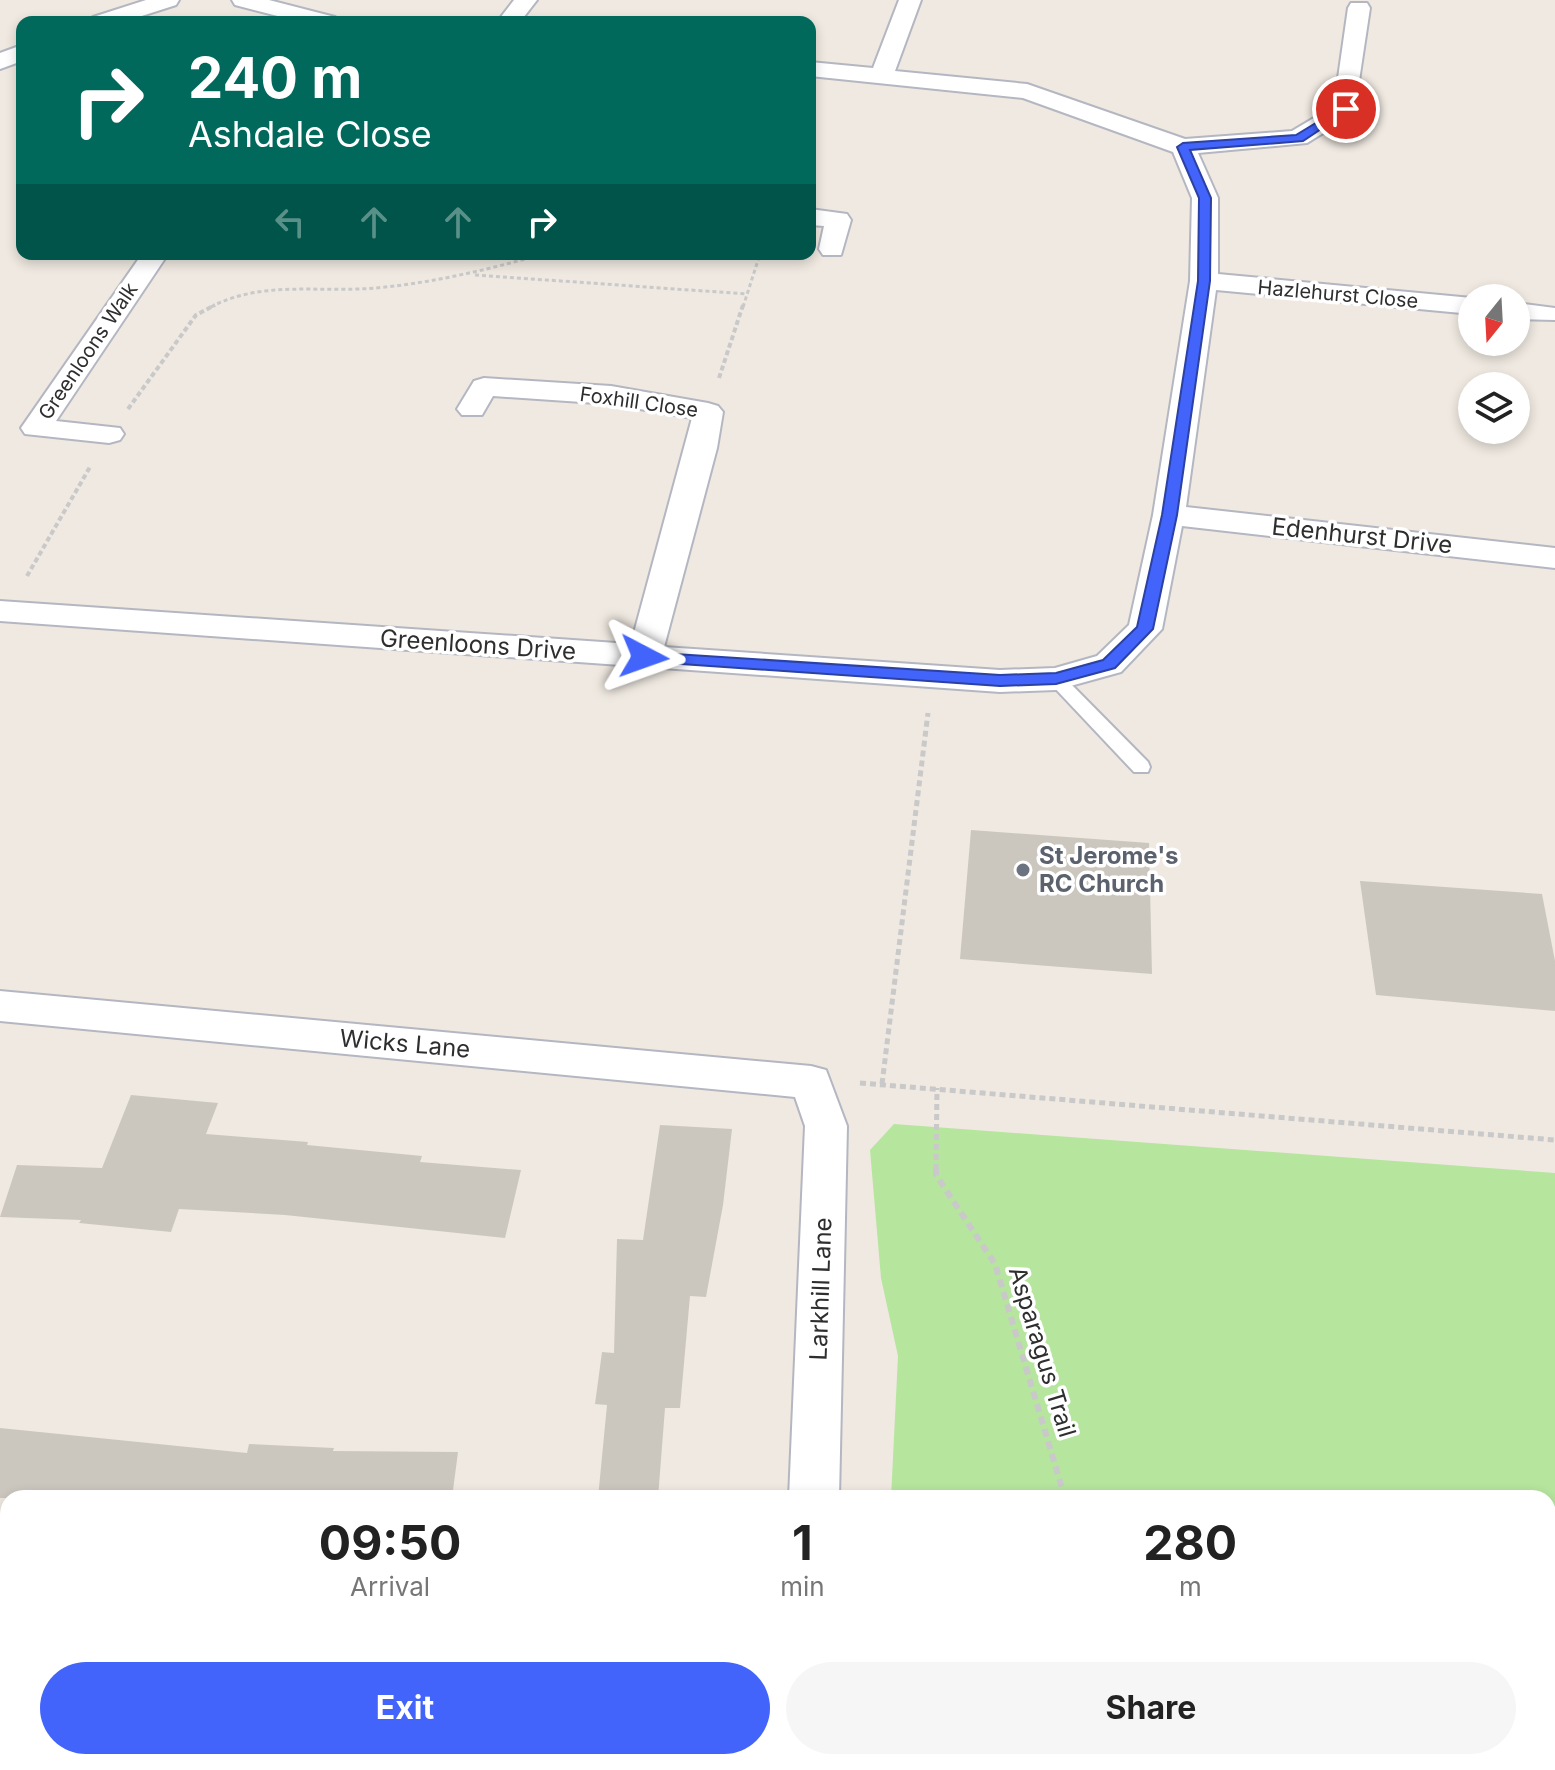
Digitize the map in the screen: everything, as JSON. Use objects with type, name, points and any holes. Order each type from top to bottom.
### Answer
[{"type":"street","points":[[119,16],[168,0]]},
{"type":"street","points":[[243,0],[304,16]]},
{"type":"street","points":[[513,16],[526,0]]},
{"type":"street","points":[[882,75],[910,0]]},
{"type":"street","points":[[816,70],[1027,91],[1183,147],[1298,138],[1346,109],[1359,8]]},
{"type":"street","name":"Greenloons Drive","points":[[3,612],[1000,681],[1056,679],[1109,664],[1145,629],[1169,515],[1204,281],[1205,198],[1183,147]]},
{"type":"street","points":[[816,218],[838,220],[832,249]]},
{"type":"street","name":"Greenloons Walk","points":[[109,434],[36,428],[151,260]]},
{"type":"street","name":"Hazlehurst Close","points":[[1204,281],[1458,305]]},
{"type":"street","points":[[1530,312],[1547,314]]},
{"type":"street","name":"Foxhill Close","points":[[472,409],[484,387],[611,395],[708,412],[702,448],[644,657]]},
{"type":"street","name":"Edenhurst Drive","points":[[1169,515],[1555,558]]},
{"type":"street","name":"Wicks Lane","points":[[0,1006],[811,1082]]},
{"type":"street","name":"Larkhill Lane","points":[[811,1082],[826,1126],[814,1490]]},
{"type":"lane","points":[[1056,679],[1141,767]]},
{"type":"path","points":[[3,612],[109,434],[196,315],[222,301],[257,291],[374,288],[470,275],[522,260]]},
{"type":"path","points":[[708,412],[758,260]]},
{"type":"path","points":[[470,275],[747,294]]},
{"type":"path","points":[[882,1084],[933,676]]},
{"type":"path","points":[[811,1082],[937,1088],[1555,1140]]},
{"type":"path","name":"Asparagus Trail","points":[[937,1088],[936,1175],[995,1264],[1063,1490]]},
{"type":"green space","points":[[894,1124],[1555,1173],[1555,1490],[891,1490],[898,1356],[881,1278],[870,1150]]},
{"type":"building","points":[[971,830],[1149,843],[1152,974],[960,959]]},
{"type":"building","points":[[1360,881],[1542,894],[1555,961],[1555,1011],[1376,995]]},
{"type":"building","points":[[131,1095],[218,1103],[206,1134],[308,1142],[307,1145],[422,1156],[420,1162],[521,1170],[505,1238],[285,1215],[179,1209],[171,1232],[79,1223],[81,1220],[0,1217],[17,1165],[102,1168]]},
{"type":"building","points":[[660,1125],[732,1129],[723,1205],[706,1297],[690,1296],[680,1408],[665,1408],[659,1490],[599,1490],[607,1405],[595,1404],[602,1352],[614,1353],[617,1239],[643,1240]]},
{"type":"building","points":[[0,1428],[247,1453],[249,1444],[334,1448],[333,1451],[458,1452],[453,1490],[0,1490]]},
{"type":"place","name":"St Jerome's RC Church","points":[[1023,870]]},
{"type":"route","points":[[644,657],[1000,681],[1056,679],[1109,664],[1145,629],[1169,515],[1204,281],[1205,198],[1183,147],[1298,138],[1346,109]]}]
